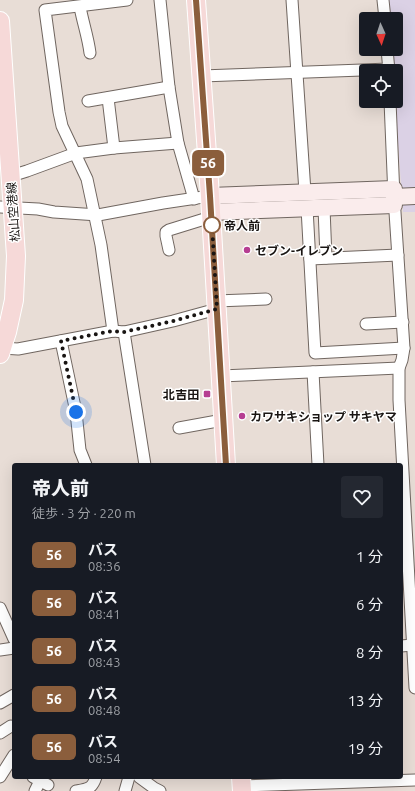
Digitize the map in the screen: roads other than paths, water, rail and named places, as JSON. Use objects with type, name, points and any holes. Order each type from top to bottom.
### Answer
[{"type":"main road","points":[[196,0],[202,76],[207,206],[217,305],[225,463]]},
{"type":"main road","name":"松山空港線","points":[[0,21],[11,176],[4,203],[4,273],[0,304]]},
{"type":"main road","name":"松山空港線","points":[[1,351],[14,300],[16,275],[4,203]]},
{"type":"street","points":[[112,331],[101,245],[87,179],[62,126],[59,112],[45,10],[80,7],[96,2],[127,0]]},
{"type":"street","points":[[160,0],[169,87],[178,143],[207,206]]},
{"type":"street","points":[[292,0],[306,192]]},
{"type":"street","points":[[383,0],[384,12]]},
{"type":"street","points":[[80,7],[84,27],[88,35],[90,53]]},
{"type":"street","points":[[202,76],[359,71]]},
{"type":"street","points":[[88,101],[169,87]]},
{"type":"street","points":[[108,98],[114,148]]},
{"type":"street","points":[[390,108],[394,197],[404,348],[399,368],[402,463]]},
{"type":"street","points":[[11,176],[76,153],[114,148],[178,143]]},
{"type":"street","points":[[169,250],[166,232],[207,206],[306,192],[394,197],[415,196]]},
{"type":"street","points":[[4,203],[54,212],[94,215],[113,213],[163,203],[207,206],[324,208],[394,197]]},
{"type":"street","points":[[307,208],[315,353],[404,348]]},
{"type":"street","points":[[324,208],[326,258]]},
{"type":"street","points":[[310,259],[398,255]]},
{"type":"street","points":[[1,351],[112,331],[124,332],[173,321],[217,305],[266,299]]},
{"type":"street","points":[[366,324],[403,322]]},
{"type":"street","points":[[124,332],[145,463]]},
{"type":"street","points":[[61,341],[76,412],[80,450],[85,463]]},
{"type":"street","points":[[221,376],[399,368]]},
{"type":"street","points":[[312,372],[318,463]]},
{"type":"street","points":[[179,428],[223,420]]},
{"type":"street","points":[[403,506],[405,583],[413,646],[415,688]]},
{"type":"street","points":[[0,608],[12,635]]},
{"type":"street","points":[[403,646],[413,646]]},
{"type":"street","points":[[0,650],[12,648]]},
{"type":"street","points":[[0,704],[12,696]]},
{"type":"street","points":[[0,733],[11,726]]},
{"type":"street","points":[[0,777],[12,758]]},
{"type":"street","points":[[76,791],[89,788],[95,779]]},
{"type":"street","points":[[125,791],[128,779]]},
{"type":"street","points":[[142,779],[160,791]]},
{"type":"street","points":[[242,785],[335,784],[415,780]]},
{"type":"street","points":[[35,791],[41,781]]},
{"type":"place","name":"帝人前","points":[[212,225]]},
{"type":"place","name":"セブン-イレブン","points":[[247,250]]},
{"type":"place","name":"北吉田","points":[[207,394]]},
{"type":"place","name":"カワサキショップ サキヤマ","points":[[242,416]]}]
